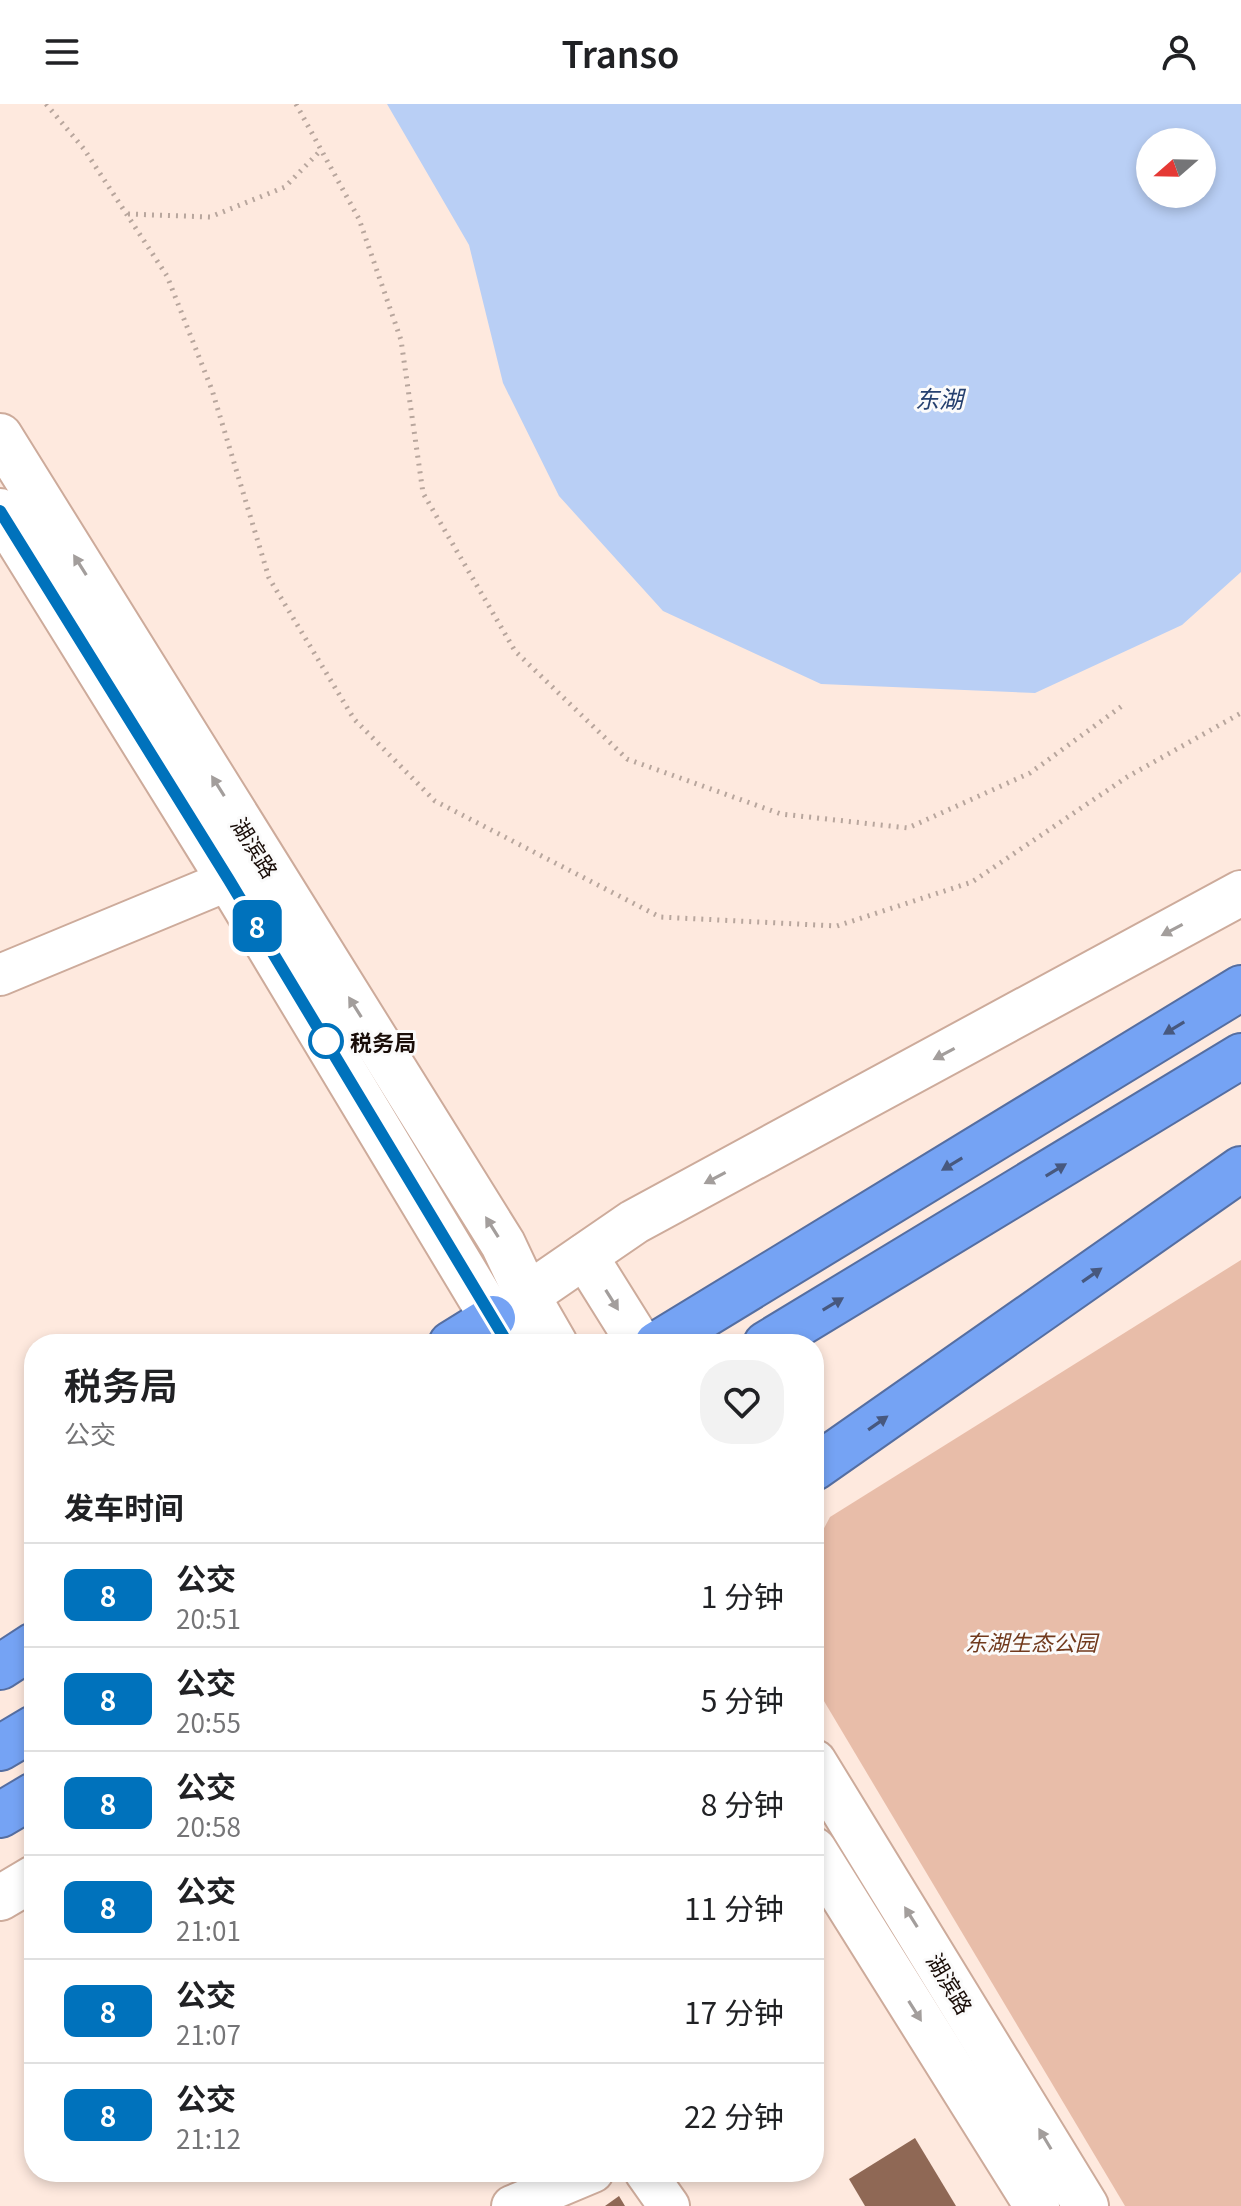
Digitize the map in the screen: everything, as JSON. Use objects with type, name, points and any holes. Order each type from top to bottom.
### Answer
[{"type":"highway","points":[[673,1334],[1241,988]]},
{"type":"highway","points":[[782,1334],[1241,1056]]},
{"type":"highway","points":[[824,1461],[1241,1169]]},
{"type":"highway","points":[[476,1334],[510,1320]]},
{"type":"highway","points":[[0,1667],[24,1651]]},
{"type":"highway","points":[[0,1748],[24,1734]]},
{"type":"highway","points":[[0,1815],[24,1801]]},
{"type":"main road","name":"湖滨路","points":[[0,436],[503,1244],[510,1320]]},
{"type":"main road","name":"湖滨路","points":[[0,511],[229,880],[510,1320],[536,1334]]},
{"type":"main road","points":[[510,1320],[585,1256],[634,1222],[1241,893]]},
{"type":"main road","points":[[585,1256],[634,1334]]},
{"type":"main road","name":"湖滨路","points":[[824,1778],[1086,2206]]},
{"type":"main road","name":"湖滨路","points":[[824,1866],[1037,2206]]},
{"type":"main road","points":[[0,1898],[24,1884]]},
{"type":"street","points":[[0,975],[229,880]]},
{"type":"street","points":[[512,2206],[569,2182]]},
{"type":"street","points":[[652,2182],[669,2206]]},
{"type":"path","points":[[46,104],[84,149],[167,276],[212,390],[269,578],[354,719],[435,801],[660,917],[837,926],[972,882],[1127,777],[1241,713]]},
{"type":"path","points":[[296,104],[359,219],[401,340],[423,493],[515,651],[627,759],[781,814],[908,828],[1030,773],[1122,706]]},
{"type":"path","points":[[127,214],[210,217],[285,187],[321,150]]},
{"type":"green space","name":"东湖生态公园","points":[[1241,1260],[1241,2206],[1125,2206],[824,1701],[824,1528],[830,1517]]},
{"type":"water","name":"东湖","points":[[387,104],[1241,104],[1241,572],[1182,625],[1035,693],[821,684],[663,611],[559,496],[503,383],[469,245]]},
{"type":"building","points":[[915,2138],[956,2206],[865,2206],[849,2179]]},
{"type":"building","points":[[619,2196],[625,2206],[605,2206]]},
{"type":"bus line","name":"8","points":[[0,511],[229,880],[502,1334]]},
{"type":"place","name":"税务局","points":[[326,1041]]}]
